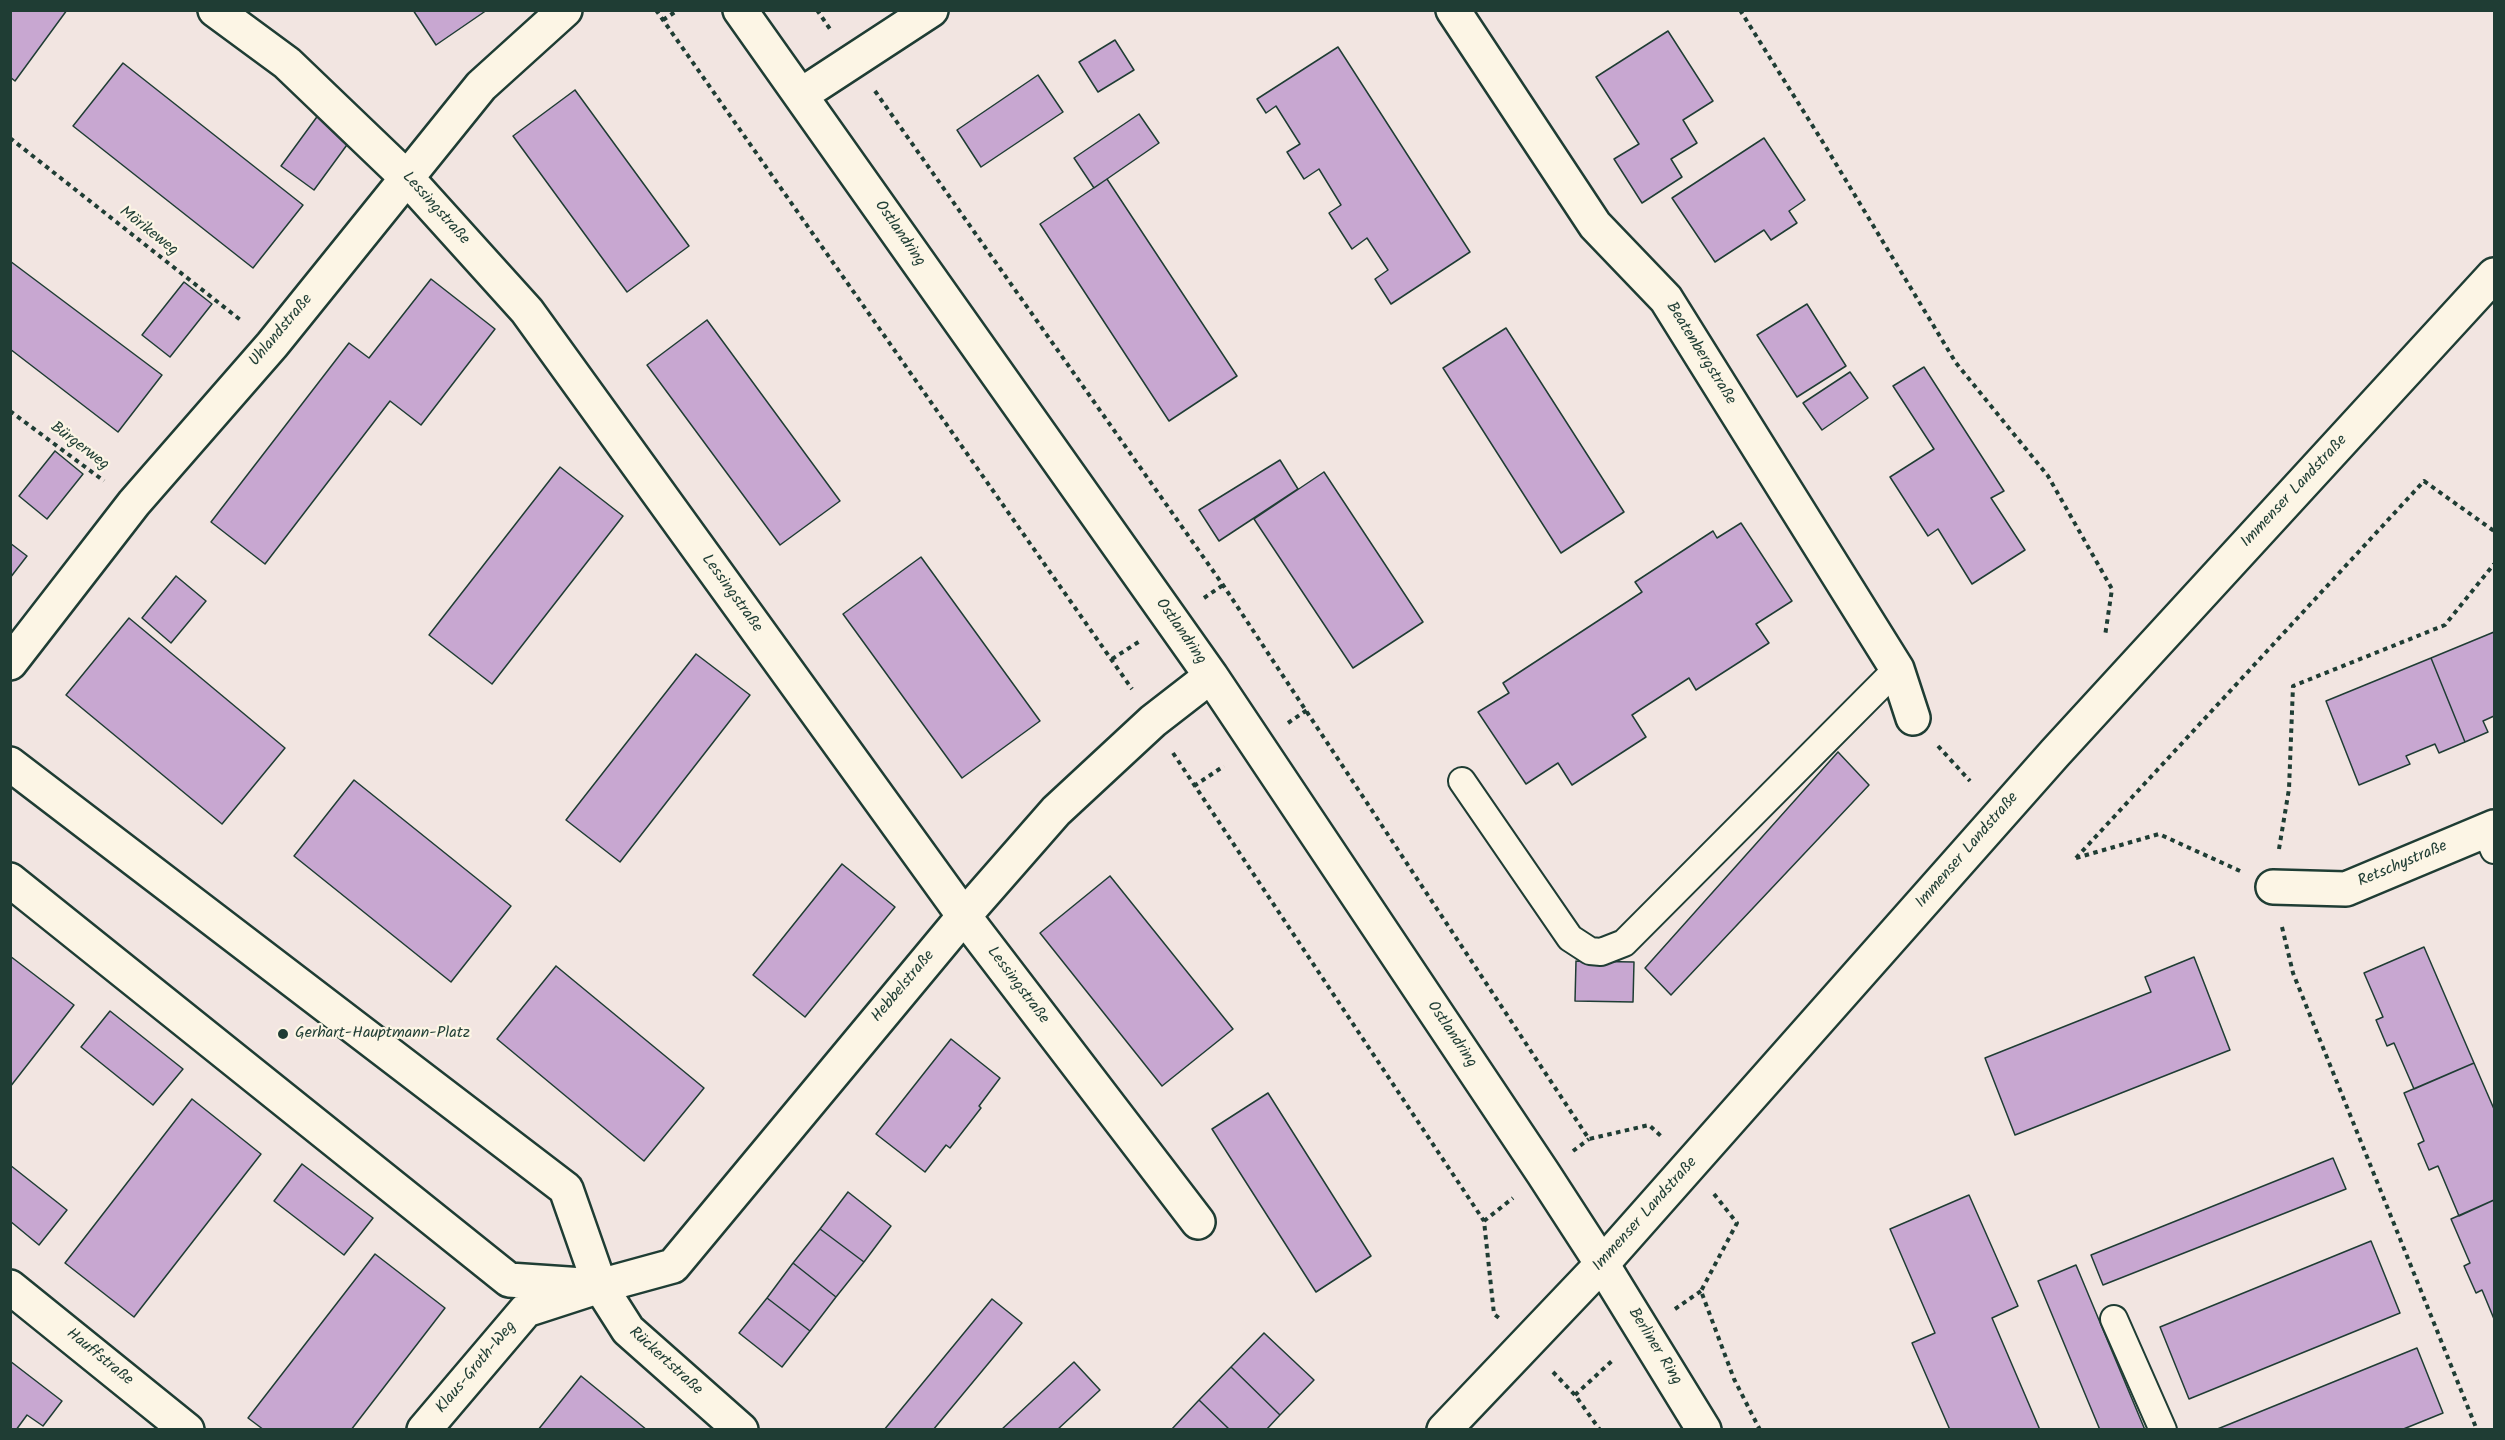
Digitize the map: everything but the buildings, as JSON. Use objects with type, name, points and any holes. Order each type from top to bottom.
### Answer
[{"type":"street","name":"Lessingstraße","points":[[215,10],[287,63],[406,177],[527,311],[964,916],[1198,1222]]},
{"type":"street","name":"Uhlandstraße","points":[[10,663],[134,502],[272,345],[481,86],[565,10]]},
{"type":"street","name":"Ostlandring","points":[[740,10],[1211,676],[1602,1264]]},
{"type":"street","points":[[801,95],[931,10]]},
{"type":"street","name":"Beatenbergstraße","points":[[1453,10],[1595,225],[1666,299],[1898,669],[1913,718]]},
{"type":"street","name":"Immenser Landstraße","points":[[1443,1430],[1602,1264],[2055,753],[2494,275]]},
{"type":"street","name":"Hebbelstraße","points":[[600,1286],[673,1266],[964,916],[1056,811],[1153,721],[1211,676]]},
{"type":"street","points":[[10,764],[566,1189],[600,1286],[509,1280],[10,880]]},
{"type":"street","name":"Retschystraße","points":[[2273,887],[2346,889],[2492,836]]},
{"type":"street","name":"Berliner Ring","points":[[1602,1264],[1704,1430]]},
{"type":"street","name":"Klaus-Groth-Weg","points":[[424,1430],[526,1310],[600,1286]]},
{"type":"street","name":"Rückertstraße","points":[[600,1286],[628,1330],[741,1430]]},
{"type":"street","name":"Hauffstraße","points":[[10,1287],[187,1430]]},
{"type":"lane","points":[[1462,781],[1570,938],[1590,951],[1601,952],[1624,943],[1898,669]]},
{"type":"lane","points":[[2114,1319],[2163,1430]]},
{"type":"path","points":[[656,10],[1153,721],[1484,1221],[1494,1314],[1575,1395],[1600,1430]]},
{"type":"path","points":[[663,20],[678,10]]},
{"type":"path","points":[[817,10],[1223,585],[1589,1139],[1649,1125],[1691,1166],[1737,1223],[1701,1291],[1734,1379],[1760,1430]]},
{"type":"path","points":[[1740,10],[1956,363],[2048,476],[2060,497],[2112,589],[2108,634],[2100,642]]},
{"type":"path","name":"Mörikeweg","points":[[10,138],[272,345]]},
{"type":"path","name":"Bürgerweg","points":[[10,411],[134,502]]},
{"type":"path","points":[[2273,887],[2159,834],[2076,858],[2424,481],[2494,531]]},
{"type":"path","points":[[2477,1430],[2293,973],[2273,887],[2289,789],[2293,686],[2445,625],[2494,564]]},
{"type":"path","points":[[1913,718],[1970,781]]},
{"type":"place","name":"Gerhart-Hauptmann-Platz","points":[[283,1034]]}]
